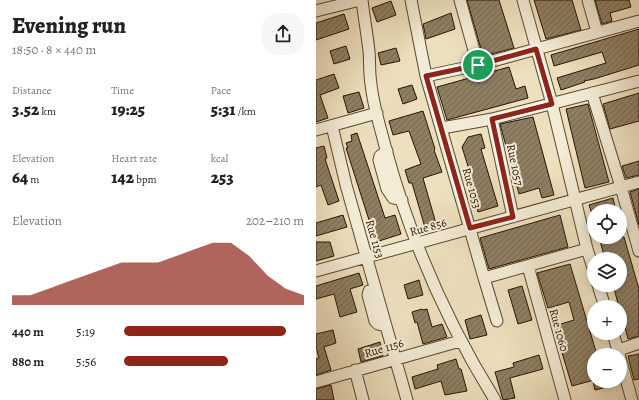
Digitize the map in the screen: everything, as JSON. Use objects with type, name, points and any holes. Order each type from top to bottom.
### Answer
[{"type":"street","points":[[316,11],[361,0],[369,51],[370,84],[387,151],[402,200],[417,243],[460,341],[495,400]]},
{"type":"street","name":"Rue 1053","points":[[411,0],[426,76],[497,321]]},
{"type":"street","points":[[460,0],[478,65]]},
{"type":"street","points":[[523,0],[552,104],[588,252]]},
{"type":"street","points":[[588,0],[597,32]]},
{"type":"street","points":[[426,76],[478,65],[639,21]]},
{"type":"street","points":[[442,128],[492,119],[639,81]]},
{"type":"street","points":[[592,93],[639,251]]},
{"type":"street","points":[[316,130],[377,113]]},
{"type":"street","name":"Rue 1057","points":[[492,119],[513,217]]},
{"type":"street","name":"Rue 1153","points":[[332,126],[346,185],[394,359],[407,400]]},
{"type":"street","name":"Rue 856","points":[[316,271],[639,182]]},
{"type":"street","points":[[484,278],[587,249]]},
{"type":"street","name":"Rue 1060","points":[[528,266],[565,400]]},
{"type":"street","name":"Rue 1156","points":[[316,382],[460,341]]},
{"type":"street","points":[[625,348],[639,343]]},
{"type":"street","points":[[355,370],[363,400]]},
{"type":"street","points":[[627,380],[632,398]]},
{"type":"building","points":[[467,0],[499,0],[514,48],[483,56]]},
{"type":"building","points":[[534,0],[572,0],[581,30],[546,39]]},
{"type":"building","points":[[595,0],[629,0],[631,7],[610,13],[612,21],[602,24]]},
{"type":"building","points":[[391,1],[396,15],[377,22],[372,8]]},
{"type":"building","points":[[451,13],[455,29],[426,39],[423,24]]},
{"type":"building","points":[[344,14],[349,29],[316,40],[316,23]]},
{"type":"building","points":[[639,29],[639,65],[584,81],[585,82],[561,90],[557,78],[606,63],[602,52],[554,66],[551,55]]},
{"type":"building","points":[[346,46],[350,59],[334,64],[330,51]]},
{"type":"building","points":[[396,48],[400,61],[381,65],[378,53]]},
{"type":"building","points":[[509,67],[516,89],[525,86],[528,98],[447,120],[437,87]]},
{"type":"building","points":[[334,74],[339,88],[320,95],[328,118],[316,122],[316,80]]},
{"type":"building","points":[[412,85],[417,99],[403,104],[398,89]]},
{"type":"building","points":[[359,92],[364,108],[348,113],[343,96]]},
{"type":"building","points":[[639,93],[639,121],[610,129],[603,104]]},
{"type":"building","points":[[588,104],[609,182],[585,188],[566,109]]},
{"type":"building","points":[[423,111],[442,172],[423,178],[437,227],[426,231],[412,183],[409,183],[405,170],[421,164],[409,131],[393,135],[389,121]]},
{"type":"building","points":[[533,117],[554,195],[542,198],[539,188],[519,194],[500,124]]},
{"type":"building","points":[[357,133],[385,218],[395,215],[401,234],[376,242],[346,148],[348,148],[346,143],[352,141],[351,135]]},
{"type":"building","points":[[481,134],[485,148],[481,149],[498,206],[478,212],[469,183],[473,182],[462,147],[468,137]]},
{"type":"building","points":[[324,146],[327,158],[325,159],[339,201],[328,205],[321,185],[316,187],[316,148]]},
{"type":"building","points":[[639,161],[639,175],[626,178],[622,166]]},
{"type":"building","points":[[639,189],[639,225],[630,192]]},
{"type":"building","points":[[613,198],[614,204],[592,204]]},
{"type":"building","points":[[343,215],[347,227],[316,236],[316,223]]},
{"type":"building","points":[[560,215],[568,247],[489,269],[480,238]]},
{"type":"building","points":[[316,242],[330,242],[334,256],[316,261]]},
{"type":"building","points":[[601,244],[626,244],[639,289],[639,336],[628,339],[627,300],[617,300],[615,292],[627,292],[627,252],[603,252]]},
{"type":"building","points":[[570,264],[587,321],[587,340],[593,340],[595,348],[587,348],[587,382],[572,386],[554,326],[574,320],[569,302],[548,308],[537,273]]},
{"type":"building","points":[[359,273],[363,285],[350,289],[357,312],[340,317],[334,294],[316,299],[316,286]]},
{"type":"building","points":[[419,280],[423,295],[408,299],[404,285]]},
{"type":"building","points":[[522,286],[532,320],[518,324],[508,290]]},
{"type":"building","points":[[427,309],[432,327],[442,324],[447,337],[423,344],[417,322],[415,323],[412,312]]},
{"type":"building","points":[[481,315],[487,335],[470,339],[465,320]]},
{"type":"building","points":[[333,330],[336,343],[324,347],[331,370],[316,375],[316,359],[319,358],[316,347],[316,334]]},
{"type":"building","points":[[380,342],[383,356],[361,362],[358,349]]},
{"type":"building","points":[[639,354],[639,379],[634,380],[628,356]]},
{"type":"building","points":[[539,355],[543,369],[510,378],[515,398],[503,400],[495,372],[514,367],[513,363]]},
{"type":"building","points":[[456,359],[459,369],[461,369],[467,391],[445,395],[441,381],[415,389],[412,377],[438,369],[437,365]]},
{"type":"building","points":[[331,385],[334,400],[316,400],[316,389]]},
{"type":"route","points":[[536,49],[552,104],[492,119],[513,217],[470,228],[426,76],[478,65],[536,49]]}]
